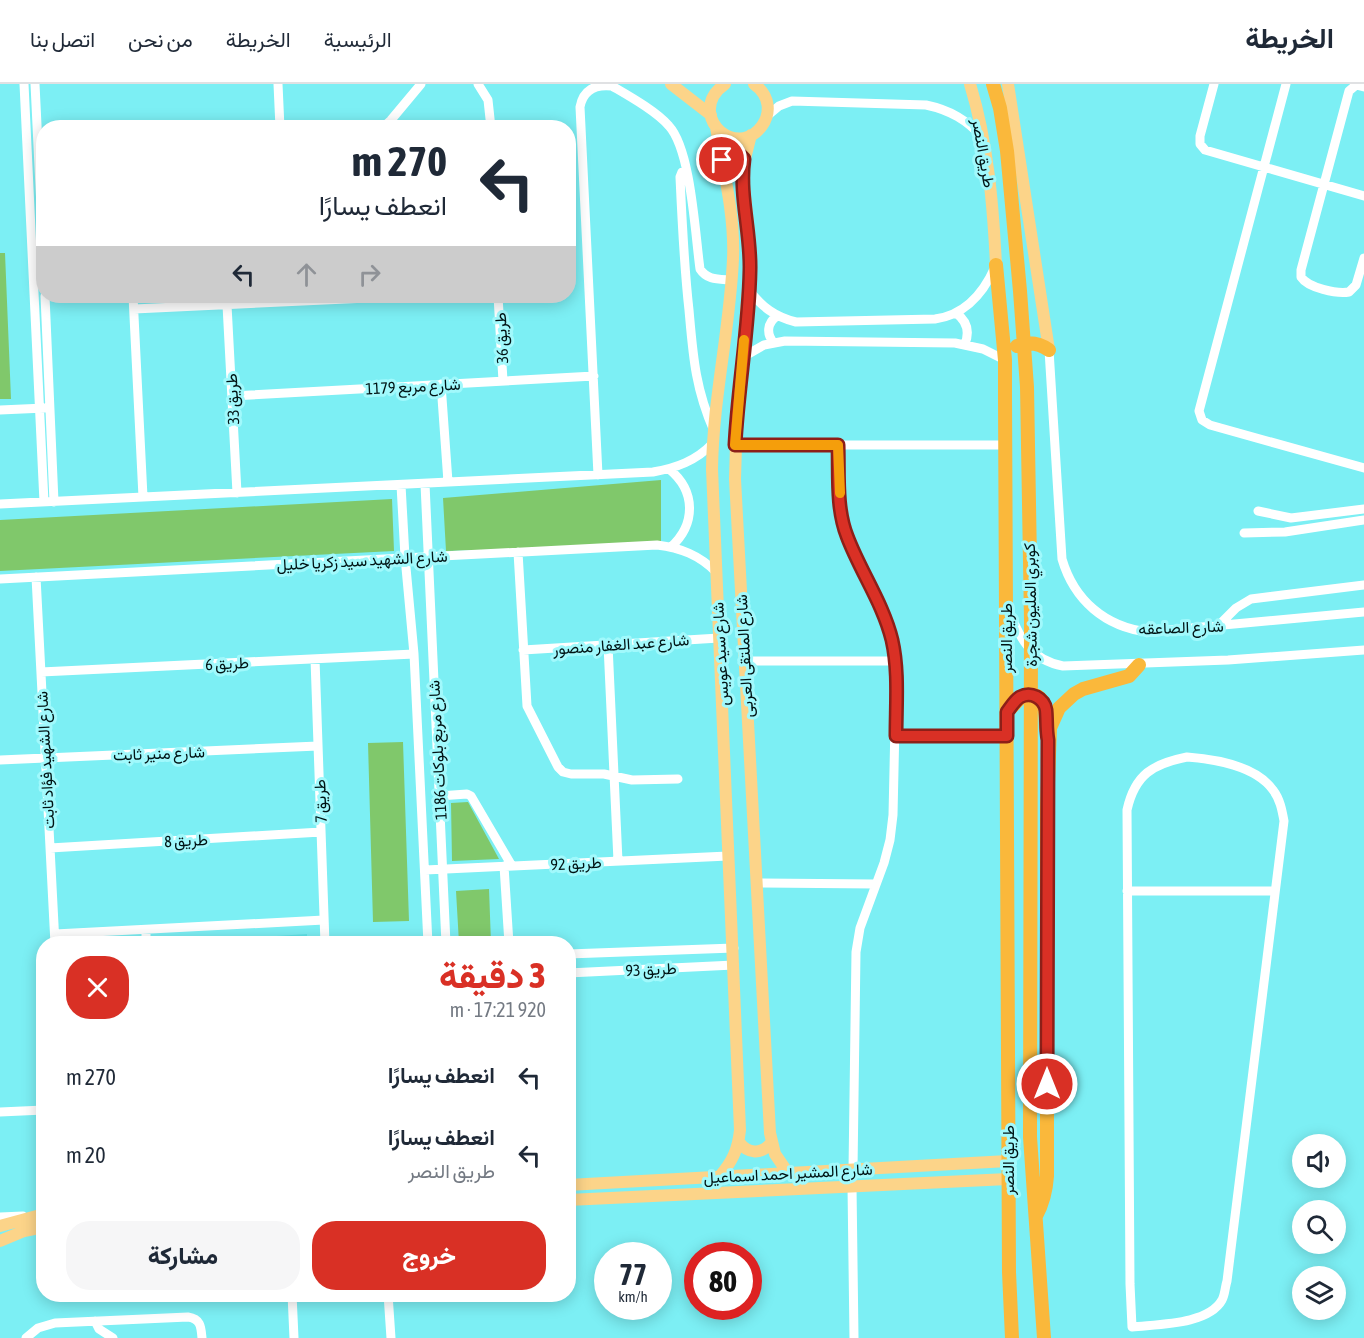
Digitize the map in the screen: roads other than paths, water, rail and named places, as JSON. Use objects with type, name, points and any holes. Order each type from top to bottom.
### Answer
[{"type":"highway","name":"كوبري المليون شجرة","points":[[993,84],[1000,108],[1007,151],[1027,387],[1031,620],[1031,1164]]},
{"type":"highway","name":"طريق النصر","points":[[996,265],[1005,360],[1008,1179],[1009,1306],[1012,1338]]},
{"type":"highway","points":[[1005,360],[1009,353],[1021,344],[1035,343],[1049,350]]},
{"type":"highway","points":[[1048,740],[1053,717],[1065,700],[1083,689],[1129,676],[1139,665]]},
{"type":"highway","points":[[1007,712],[1022,696],[1030,695],[1038,698],[1046,708],[1048,740],[1047,1176],[1044,1198],[1035,1218]]},
{"type":"highway","name":"طريق النصر","points":[[1031,1164],[1044,1338]]},
{"type":"main road","points":[[671,84],[732,137],[745,138],[761,128],[767,116],[766,97],[754,84]]},
{"type":"main road","points":[[713,121],[713,96],[724,84]]},
{"type":"main road","name":"طريق النصر","points":[[970,84],[983,138],[992,195],[996,265]]},
{"type":"main road","name":"طريق النصر","points":[[1008,84],[1049,350]]},
{"type":"main road","name":"شارع سيد عويس","points":[[713,121],[733,240],[731,280],[713,437],[716,572],[739,1066],[739,1142],[729,1165],[718,1177]]},
{"type":"main road","name":"شارع الملتقى العربى","points":[[751,135],[744,159],[742,179],[750,251],[749,290],[735,445],[736,515],[771,1143],[780,1164],[788,1173]]},
{"type":"main road","points":[[720,153],[734,152],[744,159]]},
{"type":"main road","points":[[739,1142],[743,1148],[755,1152],[767,1148],[771,1143]]},
{"type":"main road","name":"شارع المشير احمد اسماعيل","points":[[576,1185],[1008,1161]]},
{"type":"main road","points":[[976,1163],[981,1172],[976,1181]]},
{"type":"main road","name":"شارع المشير احمد اسماعيل","points":[[576,1199],[1008,1179]]},
{"type":"main road","points":[[614,1183],[614,1197]]},
{"type":"main road","points":[[0,1226],[36,1215]]},
{"type":"main road","points":[[0,1240],[36,1229]]},
{"type":"street","points":[[24,84],[44,502]]},
{"type":"street","points":[[35,84],[38,120]]},
{"type":"street","points":[[278,84],[280,120]]},
{"type":"street","points":[[391,120],[420,84]]},
{"type":"street","points":[[478,84],[488,100],[490,120]]},
{"type":"street","points":[[1214,84],[1200,136],[1202,147],[1208,152],[1364,196]]},
{"type":"street","points":[[1286,84],[1198,406],[1200,416],[1210,425],[1364,468]]},
{"type":"street","points":[[1364,87],[1356,85],[1349,91],[1301,270],[1302,280],[1308,284],[1342,293],[1349,292],[1356,285],[1364,258]]},
{"type":"street","points":[[598,475],[580,107],[585,93],[597,86],[612,86],[667,124],[682,150],[700,268],[706,276],[731,280]]},
{"type":"street","points":[[767,116],[779,106],[792,101],[926,105],[939,108],[963,120],[983,138]]},
{"type":"street","points":[[27,148],[36,147]]},
{"type":"street","points":[[0,504],[652,472],[669,469],[694,458],[713,437],[694,367],[684,264],[680,177],[686,170]]},
{"type":"street","points":[[749,290],[761,305],[777,316],[796,322],[935,319],[956,313],[971,303],[984,290],[996,265]]},
{"type":"street","points":[[45,303],[54,502]]},
{"type":"street","points":[[134,303],[143,497]]},
{"type":"street","points":[[134,309],[268,303]]},
{"type":"street","name":"طريق 36","points":[[498,303],[503,381]]},
{"type":"street","name":"طريق 33","points":[[227,305],[237,493]]},
{"type":"street","points":[[956,313],[965,321],[967,327],[965,344]]},
{"type":"street","points":[[774,343],[768,328],[777,316]]},
{"type":"street","points":[[742,357],[758,348],[774,343],[795,341],[965,344],[984,349],[1005,360]]},
{"type":"street","name":"شارع الصاعقه","points":[[1049,350],[1060,548],[1065,569],[1074,588],[1095,611],[1112,623],[1130,629],[1158,632],[1364,612]]},
{"type":"street","name":"شارع مربع 1179","points":[[232,396],[594,376]]},
{"type":"street","points":[[441,384],[448,482]]},
{"type":"street","points":[[0,410],[50,407]]},
{"type":"street","points":[[735,445],[1005,445]]},
{"type":"street","points":[[838,445],[841,511],[847,535],[888,626],[896,661],[896,736],[890,840],[860,928],[856,952],[853,1170]]},
{"type":"street","points":[[669,469],[681,481],[690,503],[686,527],[671,547]]},
{"type":"street","name":"شارع مربع بلوكات 1186","points":[[425,484],[446,936]]},
{"type":"street","name":"شارع مربع بلوكات 1186","points":[[401,485],[414,654],[428,936]]},
{"type":"street","points":[[1258,512],[1290,518],[1364,509]]},
{"type":"street","points":[[1244,534],[1284,532],[1364,520]]},
{"type":"street","name":"شارع الشهيد سيد زكريا خليل","points":[[0,579],[657,545],[697,556],[716,572]]},
{"type":"street","points":[[518,552],[527,706],[558,766],[564,772],[571,774],[604,774],[632,780],[678,779]]},
{"type":"street","name":"شارع الشهيد فؤاد ثابت","points":[[36,577],[55,936]]},
{"type":"street","points":[[1218,626],[1236,608],[1251,599],[1364,585]]},
{"type":"street","points":[[1006,602],[1024,643],[1048,662],[1070,667],[1139,665],[1364,650]]},
{"type":"street","name":"شارع عبد الغفار منصور","points":[[523,650],[719,638]]},
{"type":"street","points":[[608,645],[618,861]]},
{"type":"street","name":"طريق 6","points":[[41,672],[414,654]]},
{"type":"street","name":"طريق 7","points":[[315,659],[325,936]]},
{"type":"street","points":[[745,661],[896,661]]},
{"type":"street","points":[[896,736],[1007,736]]},
{"type":"street","name":"شارع منير ثابت","points":[[0,760],[318,746]]},
{"type":"street","points":[[1132,1327],[1187,1321],[1213,1309],[1222,1300],[1227,1281],[1284,820],[1281,804],[1274,790],[1266,782],[1223,762],[1187,757],[1167,761],[1145,773],[1130,796],[1127,810],[1130,1276],[1132,1327],[1133,1338]]},
{"type":"street","points":[[439,796],[466,794],[471,796],[508,866],[509,936]]},
{"type":"street","name":"طريق 8","points":[[50,848],[321,832]]},
{"type":"street","name":"طريق 92","points":[[424,870],[728,856]]},
{"type":"street","points":[[757,883],[876,884]]},
{"type":"street","points":[[1127,891],[1275,891]]},
{"type":"street","points":[[85,936],[146,930],[324,920]]},
{"type":"street","points":[[146,930],[146,936]]},
{"type":"street","name":"طريق 93","points":[[576,954],[734,948]]},
{"type":"street","name":"طريق 93","points":[[576,973],[734,965]]},
{"type":"street","points":[[0,1112],[36,1110]]},
{"type":"street","points":[[852,1186],[854,1338]]},
{"type":"street","points":[[0,1216],[36,1215]]},
{"type":"street","points":[[292,1302],[294,1338]]},
{"type":"street","points":[[389,1302],[391,1338]]},
{"type":"street","points":[[26,1338],[38,1328],[50,1324],[192,1317],[200,1323],[202,1338]]},
{"type":"street","points":[[95,1321],[99,1329],[113,1338]]}]
